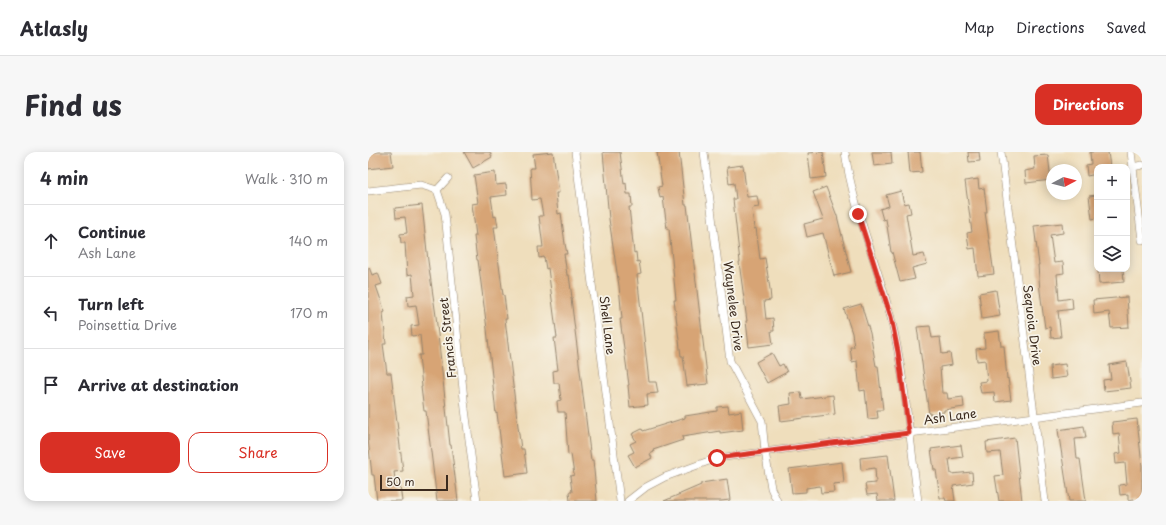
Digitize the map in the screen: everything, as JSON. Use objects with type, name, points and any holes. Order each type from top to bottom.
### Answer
[{"type":"street","name":"Shell Lane","points":[[575,152],[620,501]]},
{"type":"street","name":"Waynelee Drive","points":[[704,152],[730,361],[762,421],[771,488],[777,501]]},
{"type":"street","points":[[845,152],[858,214],[891,317],[898,352],[918,501]]},
{"type":"street","name":"Sequoia Drive","points":[[1001,152],[1045,501]]},
{"type":"street","points":[[1131,152],[1142,240]]},
{"type":"street","points":[[1133,167],[1142,165]]},
{"type":"street","points":[[368,191],[421,185],[438,190],[448,178]]},
{"type":"street","name":"Francis Street","points":[[438,190],[445,214],[465,409],[477,501]]},
{"type":"street","name":"Ash Lane","points":[[628,501],[646,487],[665,477],[686,468],[717,458],[1142,403]]},
{"type":"building","points":[[368,152],[391,152],[393,166],[368,169]]},
{"type":"building","points":[[464,152],[490,152],[492,157],[473,168]]},
{"type":"building","points":[[553,152],[559,193],[556,193],[558,214],[561,213],[567,254],[564,254],[567,275],[569,275],[597,501],[570,501],[569,492],[572,492],[570,476],[574,475],[571,454],[568,455],[565,412],[558,412],[557,401],[561,400],[559,383],[554,383],[553,371],[558,370],[554,338],[557,338],[548,268],[546,269],[544,257],[539,258],[538,247],[543,247],[539,216],[543,216],[540,199],[532,200],[530,168],[535,168],[533,154]]},
{"type":"building","points":[[603,152],[620,152],[624,184],[626,183],[627,194],[631,194],[632,207],[629,207],[634,253],[636,252],[637,262],[639,261],[641,274],[637,275],[649,382],[656,382],[658,393],[647,394],[648,405],[630,407],[629,385],[620,319],[622,319],[619,286],[609,219]]},
{"type":"building","points":[[657,152],[679,152],[685,205],[687,205],[708,384],[687,386],[683,356],[681,356],[674,300],[676,300],[669,229],[667,229],[663,197],[660,198],[658,187],[662,186]]},
{"type":"building","points":[[823,152],[826,177],[811,179],[808,153]]},
{"type":"building","points":[[872,152],[891,152],[892,164],[874,166]]},
{"type":"building","points":[[908,152],[920,152],[922,172],[910,173]]},
{"type":"building","points":[[968,152],[979,152],[980,161],[969,162]]},
{"type":"building","points":[[1090,152],[1108,152],[1110,164],[1094,164],[1094,175],[1087,176],[1086,165],[1091,164]]},
{"type":"building","points":[[1048,155],[1049,164],[1046,164],[1046,181],[1026,183],[1025,171],[1035,169],[1034,156]]},
{"type":"building","points":[[743,165],[747,197],[757,196],[759,207],[752,208],[754,229],[756,228],[760,259],[765,258],[770,289],[771,300],[764,301],[766,319],[773,318],[774,331],[771,331],[773,344],[749,347],[733,199],[736,199],[734,183],[729,184],[727,167]]},
{"type":"building","points":[[495,172],[496,185],[506,184],[507,195],[491,197],[494,217],[496,216],[498,227],[494,227],[507,319],[505,319],[521,449],[524,449],[527,473],[505,476],[474,236],[476,236],[472,204],[478,203],[474,175]]},
{"type":"building","points":[[978,179],[979,189],[984,188],[987,212],[985,212],[994,274],[978,276],[975,248],[969,249],[967,233],[972,232],[965,181]]},
{"type":"building","points":[[826,187],[837,216],[851,272],[834,276],[823,233],[807,237],[804,224],[823,219],[813,192]]},
{"type":"building","points":[[901,191],[904,204],[909,203],[911,213],[906,214],[913,256],[924,254],[927,264],[912,268],[915,279],[900,282],[891,252],[886,219],[883,220],[880,209],[889,206],[886,195]]},
{"type":"building","points":[[1094,195],[1094,219],[1092,219],[1089,196]]},
{"type":"building","points":[[422,205],[458,501],[437,501],[426,411],[424,411],[421,387],[419,355],[422,355],[420,335],[412,336],[411,326],[419,325],[416,305],[408,306],[407,296],[414,295],[412,274],[407,275],[405,243],[401,243],[400,234],[407,233],[405,217],[396,218],[395,208]]},
{"type":"building","points":[[1062,223],[1063,233],[1050,235],[1054,263],[1063,262],[1064,273],[1057,274],[1059,300],[1072,298],[1073,309],[1058,311],[1061,337],[1051,338],[1050,327],[1045,328],[1034,226]]},
{"type":"building","points":[[369,267],[372,275],[378,273],[382,284],[376,286],[385,312],[383,313],[386,344],[383,344],[387,373],[391,373],[403,471],[394,472],[396,486],[400,486],[402,501],[377,501],[374,475],[372,475],[368,439]]},
{"type":"building","points":[[1098,272],[1123,272],[1124,282],[1099,284]]},
{"type":"building","points":[[996,290],[1000,316],[982,319],[979,293]]},
{"type":"building","points":[[1127,297],[1129,327],[1111,328],[1109,312],[1094,314],[1093,300]]},
{"type":"building","points":[[861,304],[870,333],[876,366],[878,366],[883,410],[877,410],[878,418],[868,419],[865,390],[860,391],[857,361],[852,362],[850,347],[854,347],[852,333],[844,309]]},
{"type":"building","points":[[930,326],[932,338],[940,337],[942,354],[950,353],[952,365],[940,367],[942,393],[947,393],[948,399],[963,397],[964,407],[929,414],[917,327]]},
{"type":"building","points":[[999,331],[1001,346],[1004,346],[1007,379],[1008,378],[1011,400],[995,402],[994,392],[981,393],[979,382],[987,381],[985,360],[977,361],[976,349],[985,348],[984,333]]},
{"type":"building","points":[[772,353],[779,366],[783,364],[787,372],[767,383],[756,362]]},
{"type":"building","points":[[1127,362],[1131,388],[1104,391],[1103,380],[1111,379],[1109,365]]},
{"type":"building","points":[[1065,364],[1067,377],[1051,379],[1050,366]]},
{"type":"building","points":[[801,392],[802,399],[833,395],[835,414],[781,421],[779,406],[791,404],[790,393]]},
{"type":"building","points":[[728,406],[729,413],[741,411],[743,430],[720,433],[720,431],[682,437],[683,440],[653,450],[654,452],[650,454],[652,458],[635,467],[628,455],[634,452],[630,444],[636,441],[632,434],[642,429],[643,431],[685,418],[685,416],[717,411],[717,407]]},
{"type":"building","points":[[1137,419],[1142,466],[1142,501],[1134,501],[1134,499],[1128,500],[1128,494],[1120,495],[1119,485],[1127,484],[1125,463],[1116,464],[1115,454],[1121,453],[1119,433],[1113,434],[1112,422]]},
{"type":"building","points":[[1084,426],[1086,438],[1075,439],[1077,459],[1080,459],[1086,501],[1069,501],[1058,430]]},
{"type":"building","points":[[1015,438],[1022,501],[999,501],[995,476],[1003,475],[1000,452],[987,453],[986,442]]},
{"type":"building","points":[[961,445],[963,457],[949,459],[951,474],[972,472],[973,483],[953,486],[955,501],[946,501],[945,498],[940,498],[931,449]]},
{"type":"building","points":[[888,455],[894,501],[878,501],[877,494],[867,495],[865,484],[876,483],[875,468],[861,470],[860,458]]},
{"type":"building","points":[[842,462],[844,483],[833,484],[834,492],[821,493],[820,486],[806,488],[806,492],[792,493],[789,469]]},
{"type":"building","points":[[727,479],[730,500],[664,501],[701,485],[701,483]]},
{"type":"route","points":[[717,458],[909,433],[898,352],[891,317],[858,214]]}]
